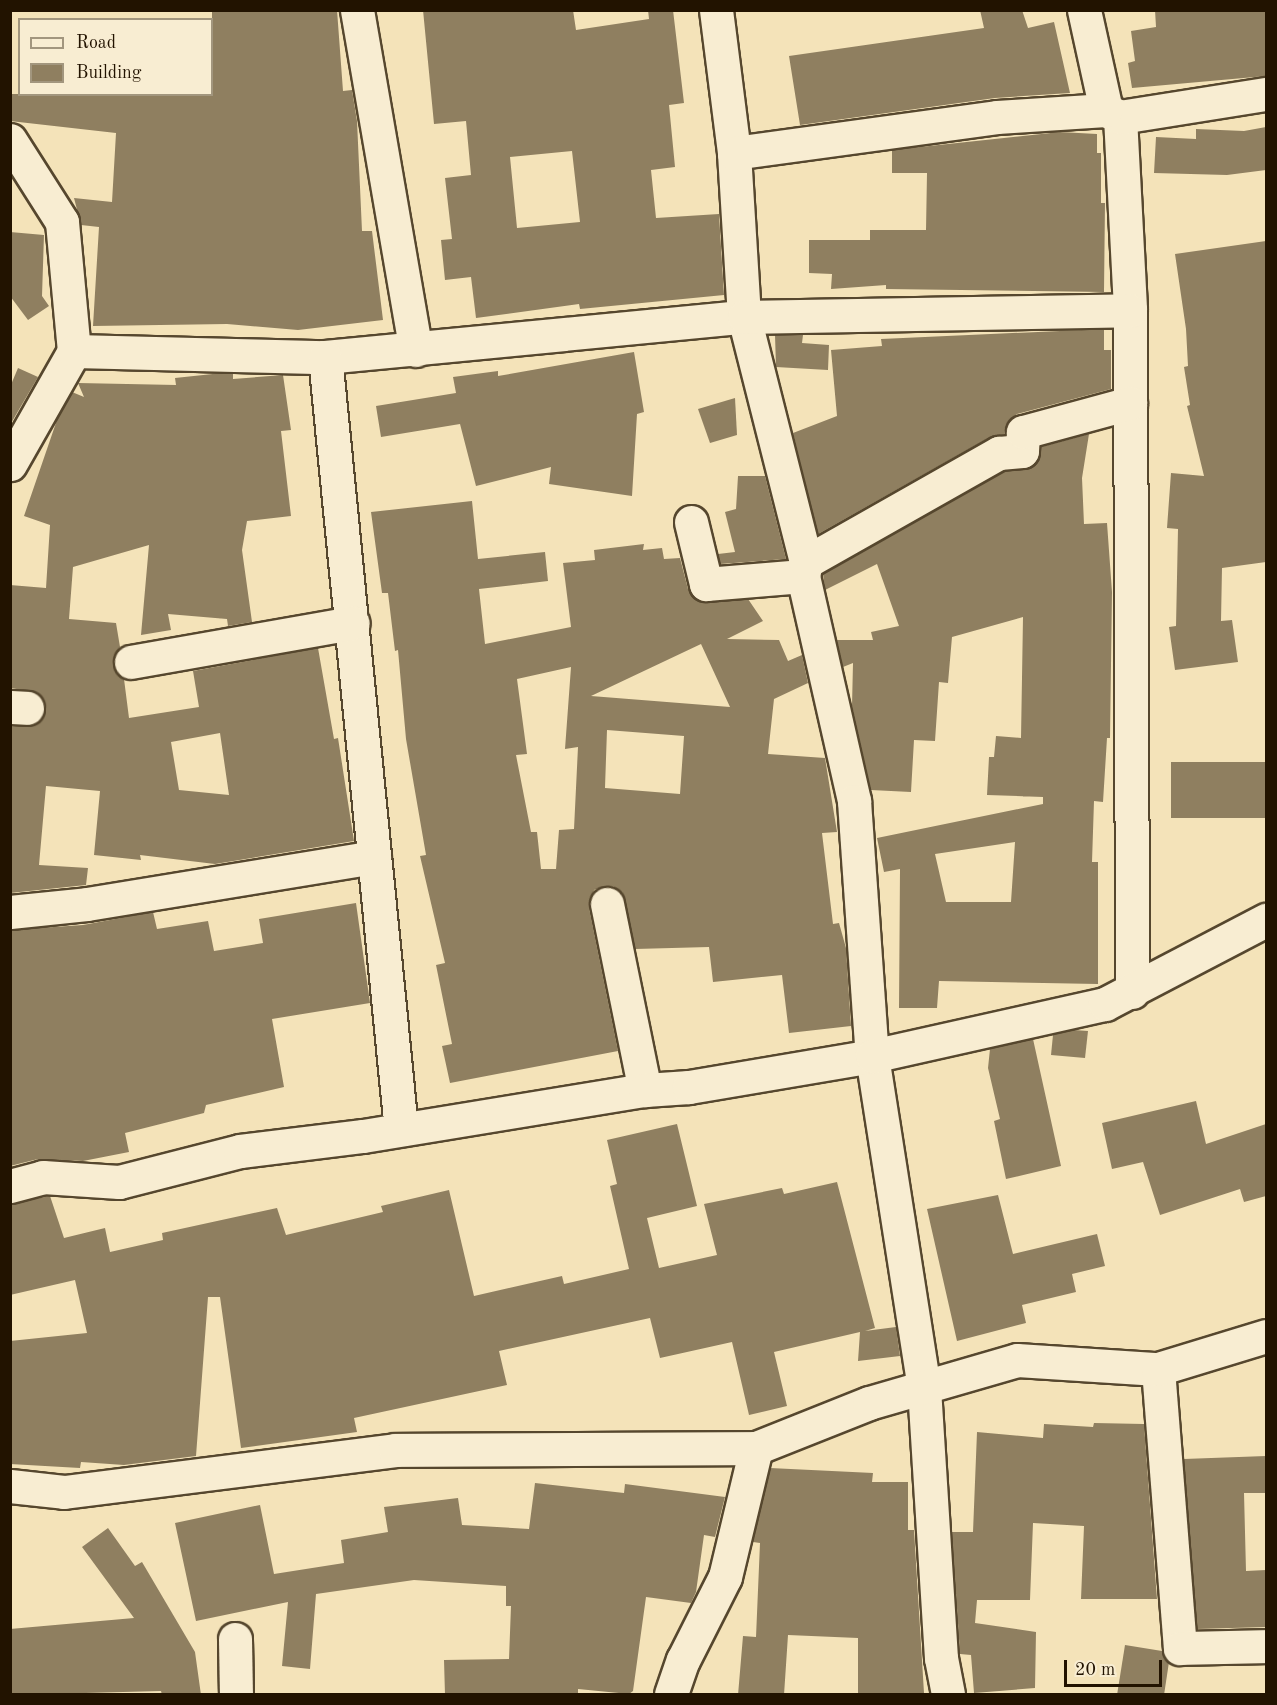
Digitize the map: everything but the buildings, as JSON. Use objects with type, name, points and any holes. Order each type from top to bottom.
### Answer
[{"type":"street","points":[[357,10],[416,350]]},
{"type":"street","points":[[716,10],[735,153],[744,317],[804,569],[854,801],[872,1056],[924,1388],[941,1658],[948,1695]]},
{"type":"street","points":[[1084,10],[1113,114],[1130,310],[1132,992]]},
{"type":"street","points":[[735,153],[997,117],[1113,114],[1266,94]]},
{"type":"street","points":[[10,140],[62,222],[74,351],[10,464]]},
{"type":"street","points":[[74,351],[325,357],[744,317],[1130,310]]},
{"type":"street","points":[[325,357],[353,623],[401,1129]]},
{"type":"street","points":[[691,522],[706,584],[804,569],[999,453],[1022,452],[1023,432],[1130,403]]},
{"type":"street","points":[[131,662],[353,623]]},
{"type":"street","points":[[10,912],[87,904],[374,857]]},
{"type":"street","points":[[607,904],[645,1090]]},
{"type":"street","points":[[10,1186],[43,1177],[119,1182],[240,1151],[401,1129],[645,1090],[689,1087],[872,1056],[1105,1004],[1132,992],[1266,920]]},
{"type":"street","points":[[10,1486],[64,1492],[395,1450],[756,1448],[869,1403],[1017,1360],[1158,1370],[1266,1336]]},
{"type":"street","points":[[1158,1370],[1180,1648],[1266,1646]]},
{"type":"street","points":[[671,1695],[724,1577],[756,1448]]},
{"type":"street","points":[[235,1639],[236,1695]]}]
